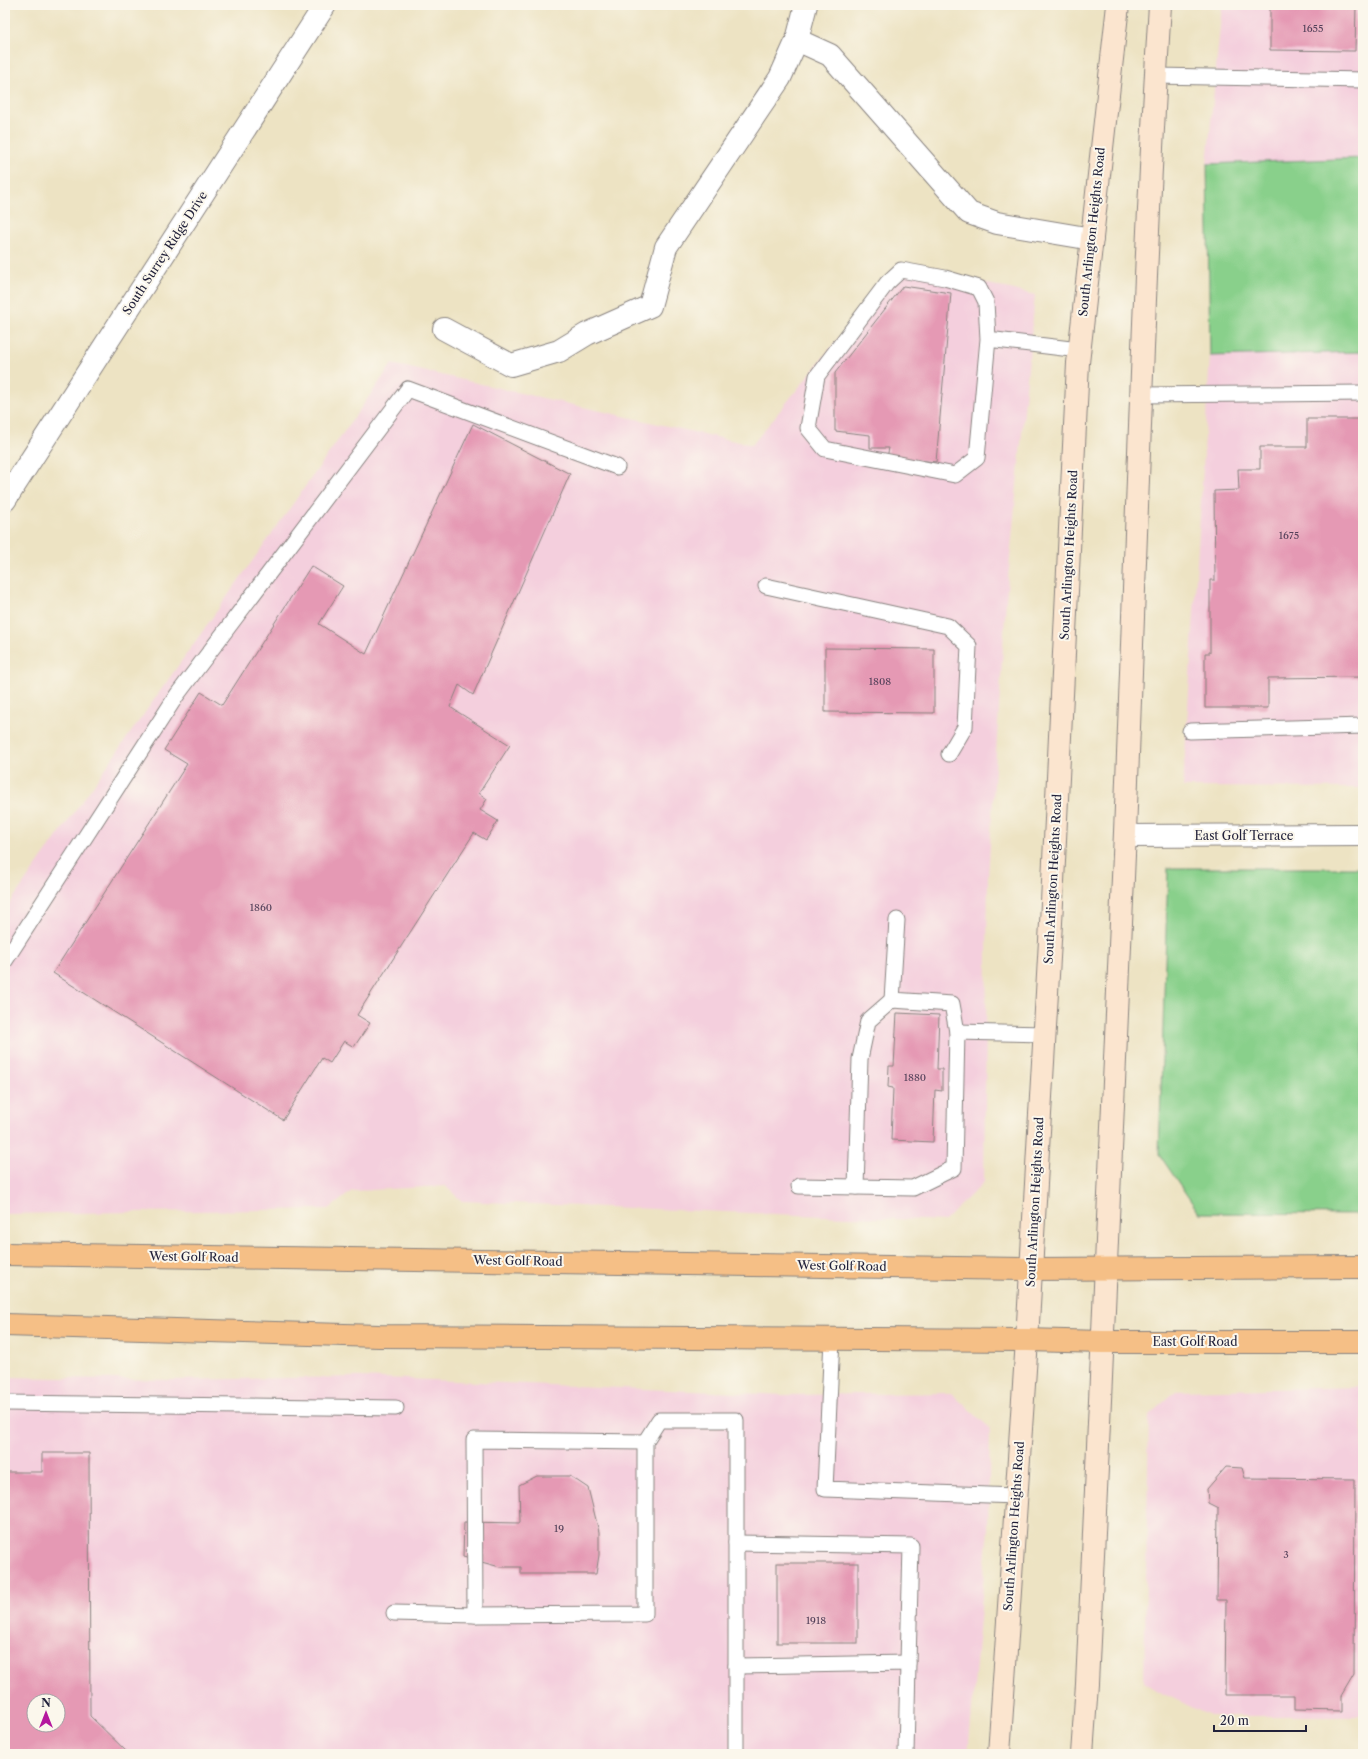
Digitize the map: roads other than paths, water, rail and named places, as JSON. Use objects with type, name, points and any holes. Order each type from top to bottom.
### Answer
[{"type":"main road","name":"South Arlington Heights Road","points":[[999,1754],[1027,1340],[1045,1034],[1057,821],[1079,350],[1118,5]]},
{"type":"main road","points":[[1082,1754],[1087,1684],[1103,1342],[1125,836],[1141,396],[1155,76],[1160,5]]},
{"type":"main road","name":"West Golf Road","points":[[5,1254],[1031,1269]]},
{"type":"main road","points":[[1031,1269],[1363,1267]]},
{"type":"main road","points":[[5,1325],[379,1336],[1027,1340]]},
{"type":"main road","name":"East Golf Road","points":[[1027,1340],[1103,1342],[1363,1342]]},
{"type":"street","name":"South Surrey Ridge Drive","points":[[5,500],[325,5]]},
{"type":"street","points":[[444,329],[511,366],[559,351],[587,334],[650,306],[666,246],[780,78],[797,40],[806,5]]},
{"type":"street","points":[[797,40],[830,55],[969,213],[997,223],[1092,239]]},
{"type":"street","name":"East Golf Terrace","points":[[1125,836],[1363,835]]},
{"type":"lane","points":[[1155,76],[1363,80]]},
{"type":"lane","points":[[901,270],[945,278],[979,288],[986,302],[988,339],[977,458],[955,475],[825,449],[808,428],[818,376],[887,283],[901,270]]},
{"type":"lane","points":[[988,339],[1079,350]]},
{"type":"lane","points":[[5,962],[177,695],[408,389],[617,467]]},
{"type":"lane","points":[[1141,396],[1363,393]]},
{"type":"lane","points":[[766,586],[948,626],[969,646],[965,727],[949,754]]},
{"type":"lane","points":[[1190,732],[1363,726]]},
{"type":"lane","points":[[892,1000],[897,920]]},
{"type":"lane","points":[[799,1186],[856,1187],[913,1188],[954,1168],[957,1032],[952,1004],[892,1000],[868,1021],[860,1059],[856,1187]]},
{"type":"lane","points":[[957,1032],[1045,1034]]},
{"type":"lane","points":[[832,1339],[825,1489],[1016,1496]]},
{"type":"lane","points":[[5,1403],[396,1408]]},
{"type":"lane","points":[[394,1613],[475,1615],[645,1614],[646,1442],[659,1420],[736,1420],[736,1754]]},
{"type":"lane","points":[[475,1615],[474,1440],[646,1442]]},
{"type":"lane","points":[[736,1543],[911,1546],[906,1754]]},
{"type":"lane","points":[[736,1666],[908,1663]]}]
